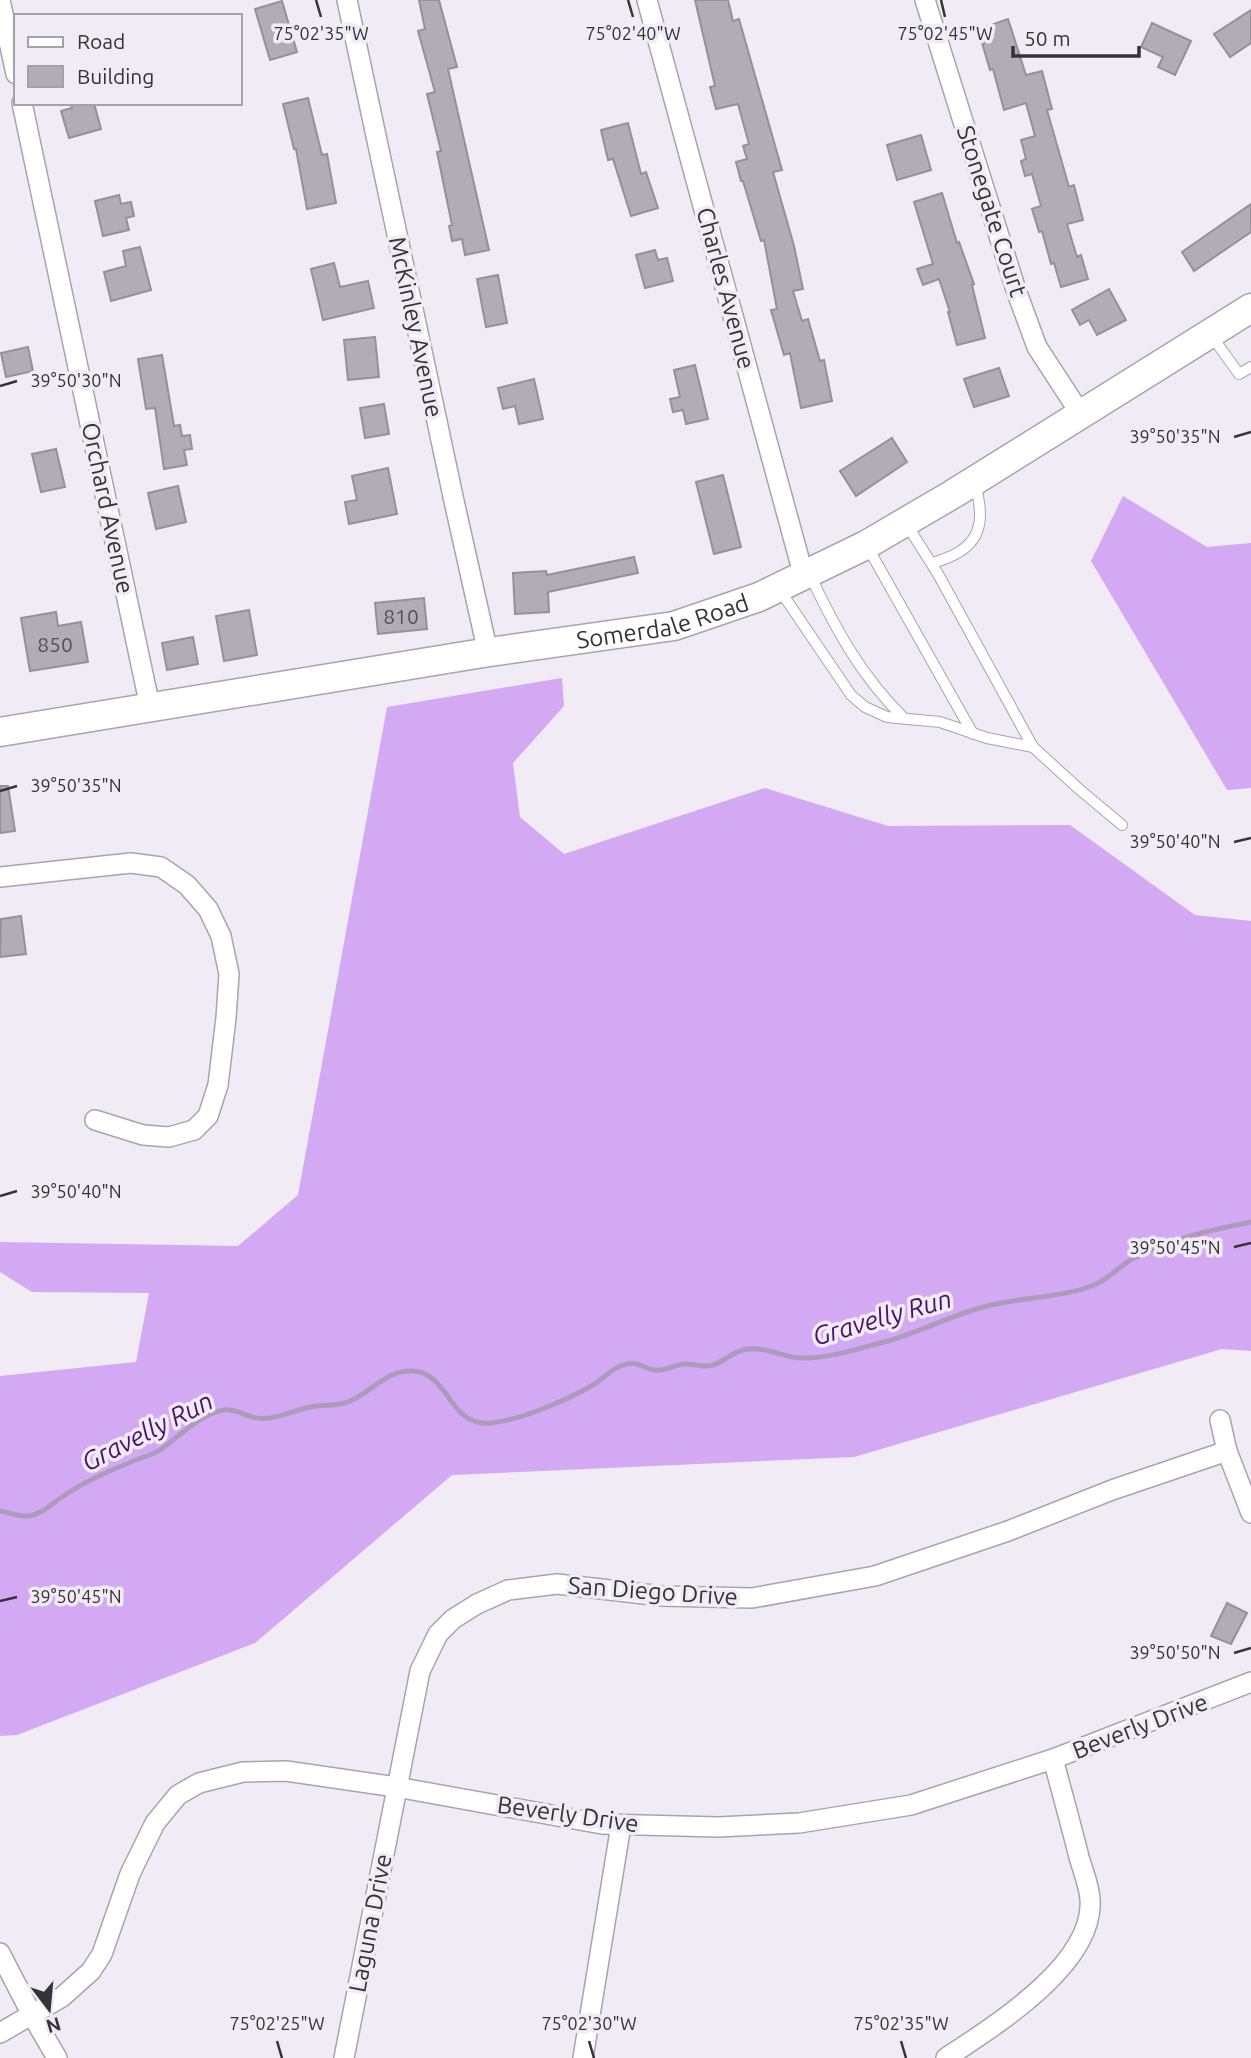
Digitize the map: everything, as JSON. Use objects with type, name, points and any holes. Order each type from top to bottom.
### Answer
[{"type":"main road","name":"Somerdale Road","points":[[0,732],[488,653],[674,626],[778,589],[866,545],[974,481],[1251,308]]},
{"type":"street","points":[[0,0],[14,65]]},
{"type":"street","name":"McKinley Avenue","points":[[347,0],[488,653]]},
{"type":"street","name":"Charles Avenue","points":[[647,0],[807,575]]},
{"type":"street","name":"Stonegate Court","points":[[925,0],[1024,313],[1048,366],[1080,413]]},
{"type":"street","name":"Orchard Avenue","points":[[22,105],[150,707]]},
{"type":"street","points":[[0,877],[131,863],[161,867],[187,885],[208,909],[221,936],[229,974],[218,1085],[208,1115],[194,1130],[169,1138],[143,1135],[95,1121]]},
{"type":"street","points":[[1220,1420],[1227,1451],[1251,1513]]},
{"type":"street","name":"San Diego Drive","points":[[396,1787],[419,1671],[438,1634],[477,1604],[509,1591],[557,1584],[662,1596],[752,1598],[875,1576],[1008,1531],[1112,1490],[1227,1451]]},
{"type":"street","name":"Beverly Drive","points":[[0,2033],[62,1997],[91,1971],[102,1954],[130,1874],[155,1823],[178,1794],[199,1783],[243,1772],[286,1771],[396,1787],[602,1824],[718,1827],[799,1823],[911,1805],[1053,1759],[1251,1682]]},
{"type":"street","points":[[946,2058],[1053,1978],[1076,1947],[1089,1923],[1090,1898],[1053,1759]]},
{"type":"street","name":"Laguna Drive","points":[[344,2058],[396,1787]]},
{"type":"street","points":[[583,2058],[621,1825]]},
{"type":"street","points":[[0,1953],[57,2058]]},
{"type":"lane","points":[[1211,334],[1239,374],[1251,367]]},
{"type":"lane","points":[[932,564],[964,547],[979,532],[982,512],[974,481]]},
{"type":"lane","points":[[905,521],[932,564],[1034,747],[1122,825]]},
{"type":"lane","points":[[866,545],[973,734]]},
{"type":"lane","points":[[807,575],[865,675],[906,720]]},
{"type":"lane","points":[[778,589],[851,695],[875,714],[906,720],[940,722],[1002,742],[1034,747]]},
{"type":"shaded area","points":[[1123,496],[1207,547],[1251,543],[1251,788],[1227,790],[1091,561]]},
{"type":"shaded area","points":[[562,678],[564,706],[513,763],[520,817],[564,854],[765,788],[888,826],[1070,825],[1195,915],[1251,921],[1251,1351],[1222,1349],[854,1457],[452,1475],[255,1643],[17,1735],[0,1736],[0,1376],[136,1362],[149,1293],[32,1292],[0,1272],[0,1242],[238,1246],[298,1195],[387,707]]},
{"type":"building","points":[[419,0],[439,0],[457,67],[448,69],[489,250],[465,255],[462,239],[452,241],[449,226],[452,225],[437,152],[441,151],[427,94],[435,92],[418,31],[425,29]]},
{"type":"building","points":[[695,0],[728,0],[733,21],[739,19],[782,170],[773,172],[803,289],[793,291],[802,321],[808,319],[820,361],[824,360],[832,401],[801,408],[790,353],[784,355],[771,310],[777,309],[764,240],[761,241],[736,162],[747,159],[743,146],[749,144],[738,104],[716,109],[710,87],[715,86]]},
{"type":"building","points":[[282,1],[297,52],[270,60],[255,9]]},
{"type":"building","points":[[1251,10],[1251,43],[1230,57],[1214,34]]},
{"type":"building","points":[[1008,19],[1026,75],[1042,71],[1052,109],[1047,110],[1069,187],[1074,185],[1083,220],[1067,224],[1077,257],[1081,255],[1088,279],[1061,287],[1032,209],[1041,206],[1032,174],[1025,176],[1021,161],[1026,159],[1021,140],[1035,136],[1026,103],[1004,110],[993,69],[990,70],[982,43],[990,41],[985,27]]},
{"type":"building","points":[[1152,23],[1191,41],[1175,75],[1158,67],[1163,57],[1141,47]]},
{"type":"building","points":[[308,98],[322,155],[327,154],[336,203],[307,209],[296,149],[283,104]]},
{"type":"building","points":[[71,105],[95,105],[101,129],[69,138],[61,111],[72,108]]},
{"type":"building","points":[[628,123],[641,174],[646,172],[658,208],[631,216],[613,159],[608,160],[601,130]]},
{"type":"building","points":[[921,135],[931,170],[897,180],[887,145]]},
{"type":"building","points":[[942,193],[957,243],[959,242],[974,284],[972,285],[985,338],[957,345],[939,279],[923,285],[917,269],[933,264],[914,202]]},
{"type":"building","points":[[119,195],[121,204],[131,202],[134,216],[126,218],[129,230],[103,236],[95,201]]},
{"type":"building","points":[[1251,204],[1251,232],[1194,271],[1182,252]]},
{"type":"building","points":[[140,247],[151,290],[111,301],[104,272],[126,266],[123,251]]},
{"type":"building","points":[[655,250],[658,260],[667,258],[673,281],[645,288],[636,255]]},
{"type":"building","points":[[334,263],[340,287],[368,281],[374,308],[323,320],[311,269]]},
{"type":"building","points":[[498,275],[507,323],[486,327],[477,279]]},
{"type":"building","points":[[1109,289],[1126,320],[1097,335],[1089,320],[1080,325],[1072,310]]},
{"type":"building","points":[[375,337],[379,377],[348,380],[344,340]]},
{"type":"building","points":[[28,347],[33,371],[6,377],[1,353]]},
{"type":"building","points":[[162,355],[174,426],[180,425],[182,436],[190,435],[192,449],[184,450],[187,465],[164,469],[155,408],[146,409],[138,359]]},
{"type":"building","points":[[695,365],[708,419],[686,424],[683,410],[673,412],[670,399],[680,397],[674,370]]},
{"type":"building","points":[[999,368],[1009,396],[974,407],[964,379]]},
{"type":"building","points":[[534,379],[543,419],[519,424],[515,406],[503,409],[498,388]]},
{"type":"building","points":[[384,404],[389,434],[365,438],[360,408]]},
{"type":"building","points":[[892,438],[907,462],[856,496],[840,471]]},
{"type":"building","points":[[56,449],[65,487],[41,492],[32,454]]},
{"type":"building","points":[[388,468],[397,514],[349,524],[345,502],[357,500],[352,476]]},
{"type":"building","points":[[723,475],[741,547],[714,554],[696,482]]},
{"type":"building","points":[[178,486],[186,522],[156,529],[148,493]]},
{"type":"building","points":[[634,557],[638,573],[548,592],[549,612],[515,614],[513,573],[546,571],[547,575]]},
{"type":"building","points":[[424,598],[427,629],[378,634],[375,603]]},
{"type":"building","points":[[249,610],[257,655],[224,661],[216,616]]},
{"type":"building","points":[[56,612],[58,626],[81,622],[88,662],[30,671],[21,618]]},
{"type":"building","points":[[193,637],[198,664],[167,670],[162,643]]},
{"type":"building","points":[[0,786],[8,786],[15,831],[0,833]]},
{"type":"building","points":[[21,916],[26,954],[0,957],[1,919]]},
{"type":"building","points":[[1227,1603],[1247,1613],[1231,1644],[1211,1636]]},
{"type":"waterway","name":"Gravelly Run","points":[[0,1511],[24,1516],[38,1513],[86,1482],[156,1452],[214,1412],[232,1410],[264,1418],[309,1407],[342,1404],[386,1378],[410,1371],[423,1373],[433,1379],[465,1416],[477,1422],[503,1421],[530,1414],[570,1397],[623,1365],[632,1363],[655,1370],[683,1364],[709,1366],[739,1351],[751,1349],[803,1358],[844,1353],[897,1338],[987,1306],[1082,1289],[1162,1245],[1251,1222]]}]
